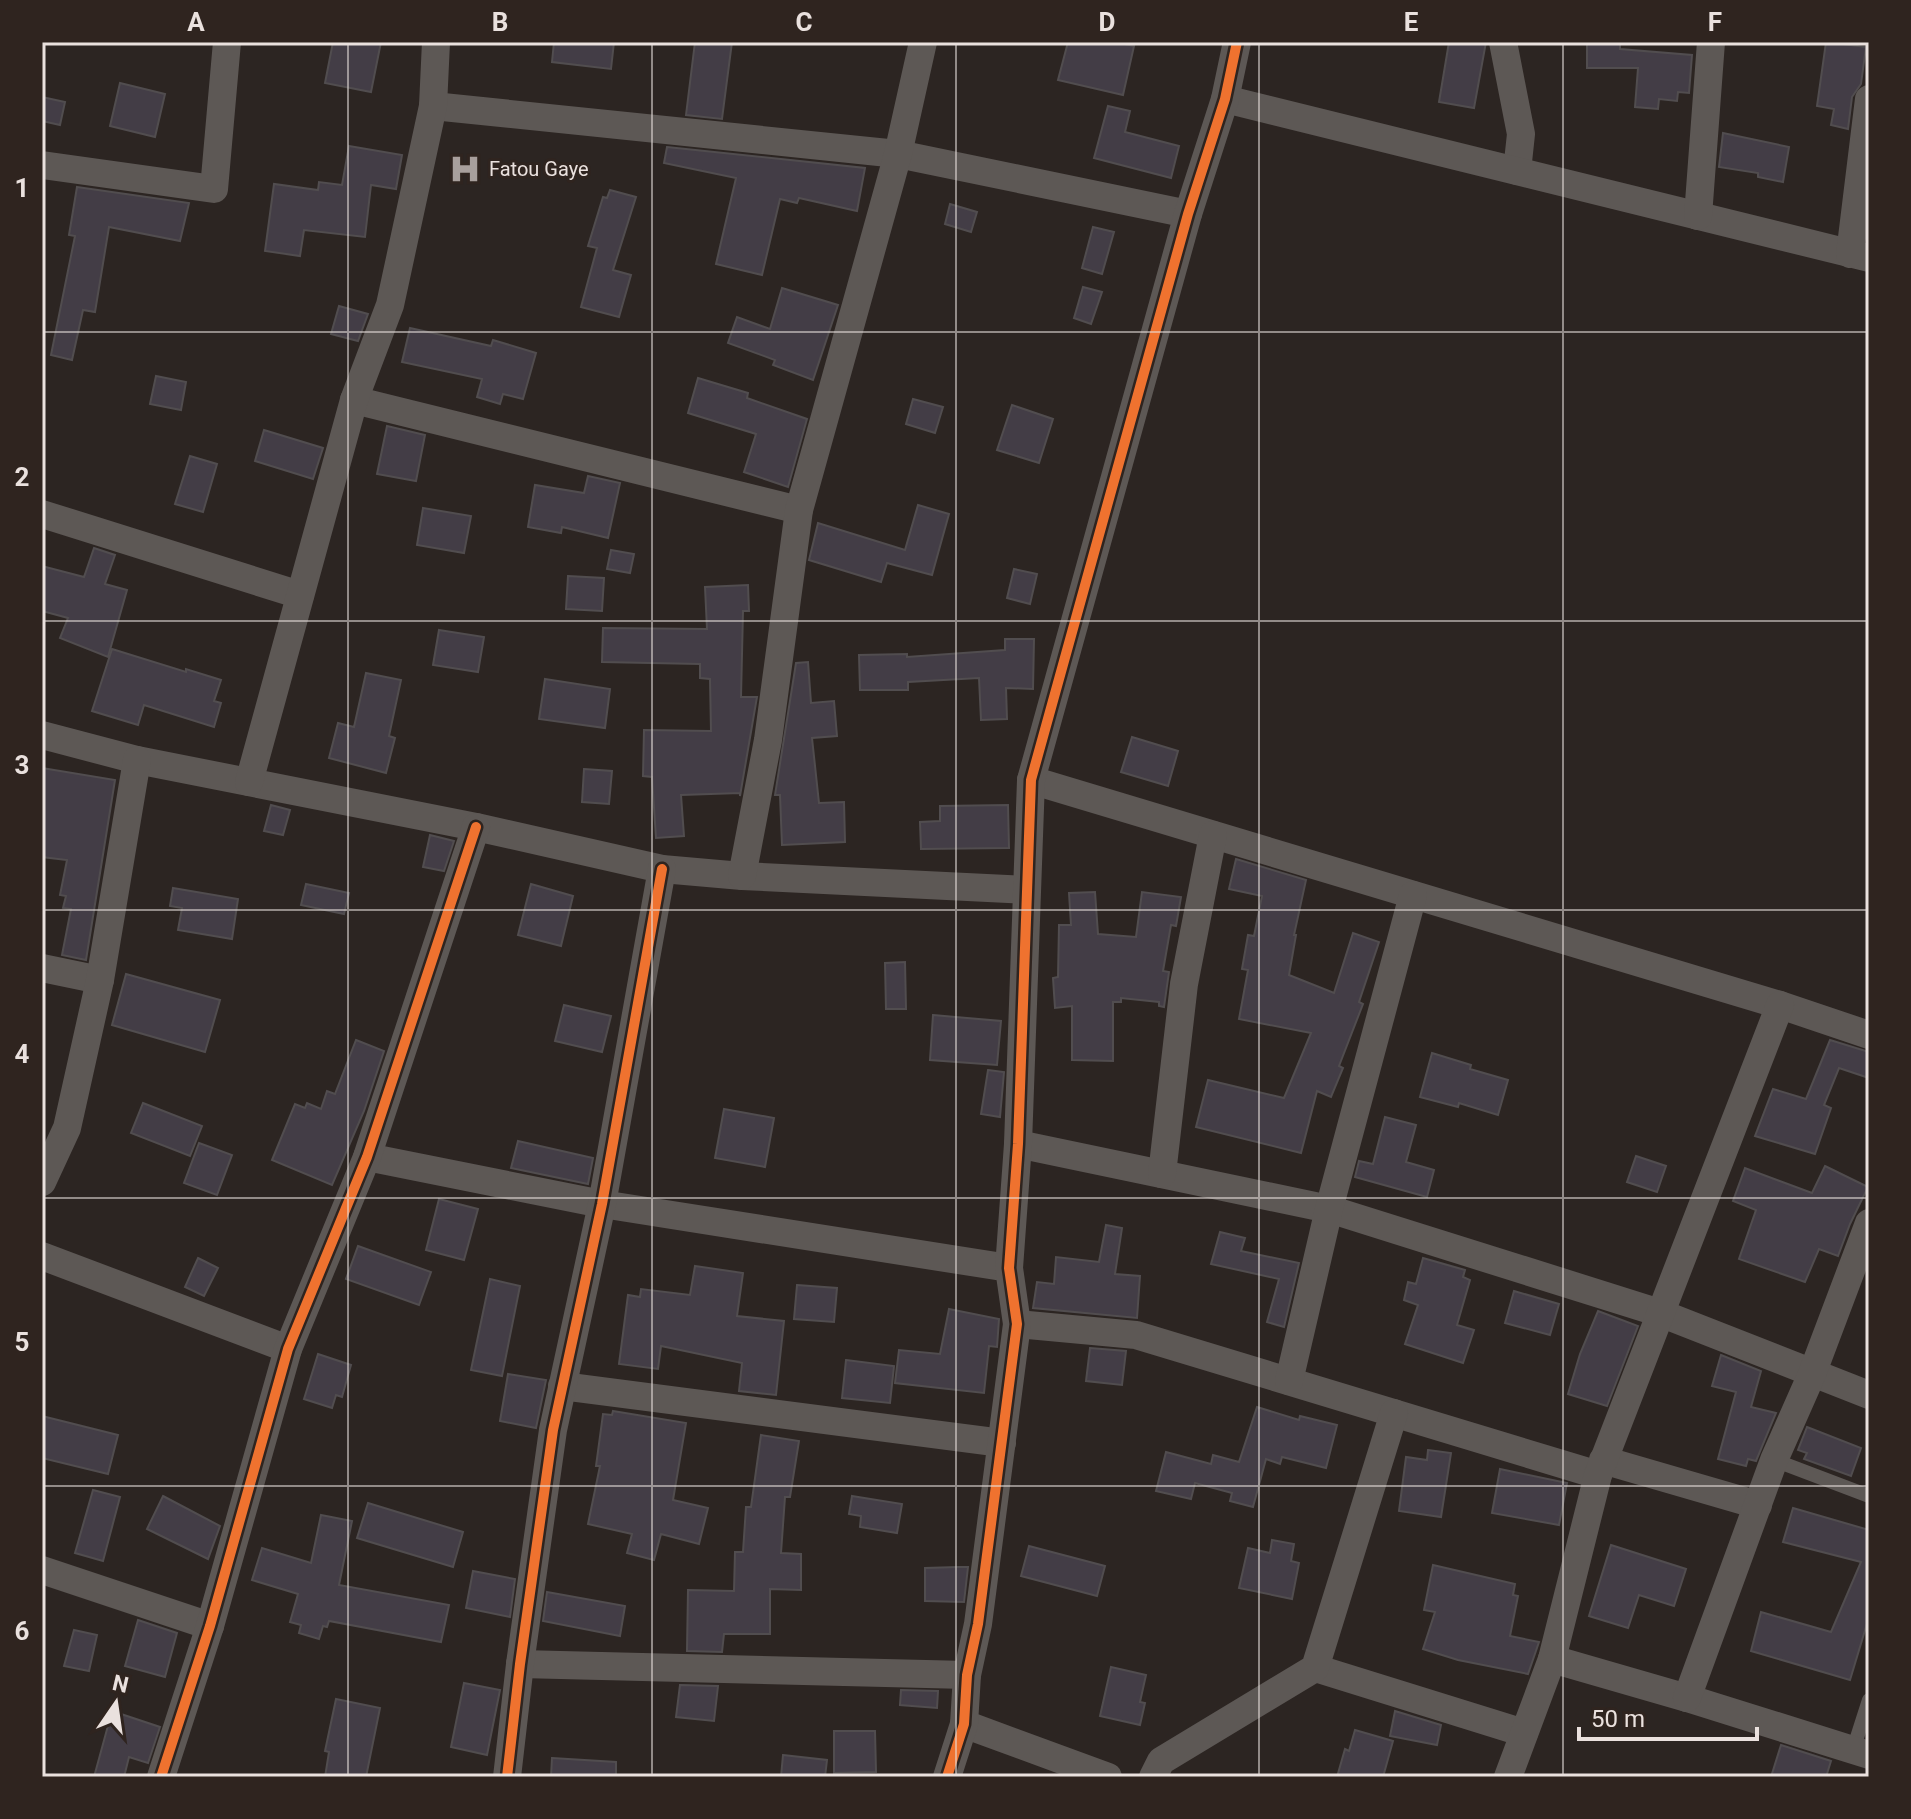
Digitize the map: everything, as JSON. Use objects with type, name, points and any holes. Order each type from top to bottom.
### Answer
[{"type":"street","points":[[42,165],[214,189],[227,42]]},
{"type":"street","points":[[249,782],[354,400],[390,305],[433,106],[436,42]]},
{"type":"street","points":[[742,876],[768,740],[799,510],[898,154],[923,42]]},
{"type":"street","points":[[947,1777],[964,1724],[967,1675],[978,1624],[1017,1324],[1009,1268],[1018,1144],[1031,780],[1188,214],[1225,99],[1237,42]]},
{"type":"street","points":[[1503,42],[1521,134],[1517,171]]},
{"type":"street","points":[[1698,216],[1711,42]]},
{"type":"street","points":[[1225,99],[1859,256],[1869,99]]},
{"type":"street","points":[[433,106],[898,154],[1188,214]]},
{"type":"street","points":[[354,400],[799,510]]},
{"type":"street","points":[[42,514],[300,595]]},
{"type":"street","points":[[42,735],[137,760],[476,827],[662,869],[1026,890]]},
{"type":"street","points":[[42,1182],[67,1128],[100,980],[137,760]]},
{"type":"street","points":[[1031,780],[1780,1005],[1869,1035]]},
{"type":"street","points":[[161,1777],[210,1626],[288,1349],[367,1157],[476,827]]},
{"type":"street","points":[[1162,1174],[1184,984],[1213,835]]},
{"type":"street","points":[[507,1777],[553,1430],[602,1204],[662,869]]},
{"type":"street","points":[[1289,1381],[1329,1209],[1413,895]]},
{"type":"street","points":[[42,968],[100,980]]},
{"type":"street","points":[[1508,1777],[1552,1659],[1601,1467],[1780,1005]]},
{"type":"street","points":[[1018,1144],[1329,1209],[1660,1313],[1869,1395]]},
{"type":"street","points":[[367,1157],[602,1204],[1009,1268]]},
{"type":"street","points":[[1687,1698],[1774,1460],[1812,1374],[1869,1223]]},
{"type":"street","points":[[42,1256],[288,1349]]},
{"type":"street","points":[[1017,1324],[1136,1335],[1394,1413],[1758,1505]]},
{"type":"street","points":[[562,1386],[1002,1443]]},
{"type":"street","points":[[1153,1777],[1161,1761],[1315,1668],[1394,1413]]},
{"type":"street","points":[[42,1570],[210,1626]]},
{"type":"street","points":[[1552,1659],[1861,1753]]},
{"type":"street","points":[[520,1664],[967,1675]]},
{"type":"street","points":[[1315,1668],[1524,1733]]},
{"type":"street","points":[[964,1724],[1108,1777]]},
{"type":"lane","points":[[1774,1460],[1869,1496]]},
{"type":"lane","points":[[1861,1753],[1869,1700]]},
{"type":"building","points":[[333,42],[381,42],[371,92],[325,83]]},
{"type":"building","points":[[554,42],[614,42],[611,69],[552,62]]},
{"type":"building","points":[[695,42],[732,42],[722,119],[686,115]]},
{"type":"building","points":[[1068,42],[1115,42],[1134,46],[1123,95],[1058,80]]},
{"type":"building","points":[[1449,42],[1486,42],[1474,108],[1439,102]]},
{"type":"building","points":[[1587,42],[1620,42],[1620,49],[1692,55],[1689,93],[1678,92],[1677,101],[1659,99],[1658,109],[1635,107],[1638,68],[1587,68]]},
{"type":"building","points":[[1826,42],[1866,47],[1861,84],[1852,97],[1848,129],[1831,125],[1834,109],[1817,106]]},
{"type":"building","points":[[120,83],[165,94],[155,137],[110,126]]},
{"type":"building","points":[[42,97],[65,102],[60,125],[42,121]]},
{"type":"building","points":[[1108,106],[1130,111],[1125,132],[1179,146],[1171,178],[1094,158]]},
{"type":"building","points":[[1723,133],[1789,147],[1783,182],[1758,177],[1758,173],[1719,167]]},
{"type":"building","points":[[349,146],[402,155],[396,189],[371,185],[365,237],[304,230],[300,256],[265,251],[274,184],[318,190],[319,182],[342,185]]},
{"type":"building","points":[[667,147],[865,168],[857,211],[799,198],[797,203],[780,199],[762,275],[716,264],[736,178],[664,163]]},
{"type":"building","points":[[77,187],[189,203],[180,241],[109,227],[95,312],[83,310],[72,360],[51,355],[75,236],[69,235]]},
{"type":"building","points":[[610,190],[636,197],[613,270],[631,275],[619,317],[581,307],[597,248],[588,246],[603,197],[607,198]]},
{"type":"building","points":[[950,204],[977,212],[971,232],[945,224]]},
{"type":"building","points":[[1093,227],[1114,232],[1102,274],[1082,268]]},
{"type":"building","points":[[1083,287],[1102,292],[1091,324],[1074,318]]},
{"type":"building","points":[[782,288],[838,305],[813,380],[773,365],[775,360],[728,343],[737,317],[770,329]]},
{"type":"building","points":[[339,306],[368,314],[358,341],[331,334]]},
{"type":"building","points":[[410,328],[491,346],[493,340],[536,353],[523,399],[503,394],[500,404],[477,397],[482,379],[402,362]]},
{"type":"building","points":[[156,376],[186,382],[181,410],[150,404]]},
{"type":"building","points":[[698,378],[748,393],[747,398],[807,419],[788,487],[744,472],[756,434],[688,413]]},
{"type":"building","points":[[913,399],[943,407],[935,433],[906,424]]},
{"type":"building","points":[[1012,405],[1053,419],[1039,463],[997,450]]},
{"type":"building","points":[[387,426],[425,435],[416,481],[377,474]]},
{"type":"building","points":[[264,430],[323,448],[313,479],[255,461]]},
{"type":"building","points":[[190,456],[217,464],[203,512],[175,504]]},
{"type":"building","points":[[588,476],[620,483],[608,538],[562,527],[561,533],[528,527],[535,485],[584,493]]},
{"type":"building","points":[[918,505],[949,514],[932,575],[887,563],[881,582],[809,560],[818,523],[905,550]]},
{"type":"building","points":[[423,508],[471,516],[464,553],[417,545]]},
{"type":"building","points":[[94,548],[115,555],[105,584],[127,590],[108,657],[60,638],[68,618],[42,611],[42,566],[84,577]]},
{"type":"building","points":[[611,550],[634,554],[630,573],[607,569]]},
{"type":"building","points":[[1014,569],[1037,574],[1030,604],[1007,598]]},
{"type":"building","points":[[568,576],[604,578],[602,611],[566,609]]},
{"type":"building","points":[[748,585],[749,611],[743,611],[741,697],[757,697],[740,796],[740,793],[681,795],[684,836],[656,838],[652,777],[643,776],[644,730],[711,731],[710,679],[700,678],[700,664],[602,662],[603,628],[707,629],[705,587]]},
{"type":"building","points":[[439,630],[484,637],[478,672],[433,665]]},
{"type":"building","points":[[1005,639],[1034,639],[1033,689],[1006,688],[1007,719],[981,720],[979,678],[908,682],[908,690],[860,690],[859,655],[907,654],[907,657],[1005,650]]},
{"type":"building","points":[[112,649],[221,680],[214,701],[221,703],[214,727],[144,705],[138,725],[92,711]]},
{"type":"building","points":[[808,662],[811,703],[834,701],[837,736],[812,738],[819,803],[844,802],[845,842],[782,845],[780,795],[775,795],[796,663]]},
{"type":"building","points":[[366,673],[401,680],[389,736],[395,738],[386,773],[329,758],[338,723],[354,727]]},
{"type":"building","points":[[545,679],[610,689],[605,728],[539,719]]},
{"type":"building","points":[[1132,737],[1178,751],[1168,786],[1121,772]]},
{"type":"building","points":[[42,768],[115,780],[86,960],[62,955],[71,909],[63,908],[66,896],[60,895],[67,860],[42,857]]},
{"type":"building","points":[[584,769],[612,771],[609,804],[582,802]]},
{"type":"building","points":[[271,805],[290,810],[283,835],[264,831]]},
{"type":"building","points":[[1008,805],[1009,848],[921,849],[920,822],[940,821],[940,806]]},
{"type":"building","points":[[430,835],[454,841],[444,871],[423,867]]},
{"type":"building","points":[[1236,859],[1306,880],[1289,975],[1334,993],[1353,933],[1379,942],[1359,1002],[1363,1004],[1339,1066],[1343,1068],[1331,1097],[1317,1091],[1301,1153],[1196,1127],[1208,1080],[1284,1098],[1311,1033],[1239,1019],[1248,970],[1242,969],[1248,935],[1254,936],[1262,896],[1229,889]]},
{"type":"building","points":[[306,884],[349,893],[344,914],[301,905]]},
{"type":"building","points":[[531,884],[573,896],[561,946],[518,935]]},
{"type":"building","points":[[173,888],[238,899],[232,939],[178,930],[182,908],[170,906]]},
{"type":"building","points":[[1095,892],[1098,934],[1136,937],[1142,892],[1181,897],[1176,926],[1171,925],[1163,971],[1169,972],[1164,1007],[1159,1006],[1159,1002],[1121,998],[1121,1002],[1113,1002],[1113,1061],[1072,1060],[1072,1006],[1055,1008],[1053,978],[1058,977],[1059,925],[1071,925],[1069,893]]},
{"type":"building","points":[[905,962],[906,1009],[886,1009],[885,963]]},
{"type":"building","points":[[126,974],[220,1000],[205,1052],[112,1025]]},
{"type":"building","points":[[564,1005],[611,1016],[602,1052],[555,1041]]},
{"type":"building","points":[[933,1015],[1001,1021],[997,1065],[930,1060]]},
{"type":"building","points":[[356,1040],[384,1051],[364,1111],[332,1185],[272,1160],[295,1104],[305,1108],[307,1103],[321,1109],[327,1091],[335,1094]]},
{"type":"building","points":[[1830,1040],[1869,1052],[1869,1078],[1839,1068],[1824,1105],[1831,1108],[1815,1154],[1755,1136],[1773,1089],[1806,1099]]},
{"type":"building","points":[[1432,1053],[1508,1080],[1498,1115],[1459,1103],[1458,1107],[1420,1097]]},
{"type":"building","points":[[988,1070],[1004,1072],[1000,1117],[981,1114]]},
{"type":"building","points":[[143,1103],[202,1126],[190,1156],[131,1133]]},
{"type":"building","points":[[724,1109],[774,1118],[765,1167],[715,1158]]},
{"type":"building","points":[[1385,1117],[1416,1125],[1406,1162],[1434,1170],[1427,1197],[1355,1177],[1359,1161],[1373,1164]]},
{"type":"building","points":[[518,1141],[593,1158],[588,1184],[511,1168]]},
{"type":"building","points":[[199,1143],[232,1155],[217,1195],[184,1183]]},
{"type":"building","points":[[1636,1156],[1666,1166],[1657,1192],[1627,1182]]},
{"type":"building","points":[[1825,1166],[1868,1187],[1838,1256],[1819,1249],[1805,1282],[1739,1259],[1756,1210],[1733,1201],[1745,1168],[1812,1193]]},
{"type":"building","points":[[439,1199],[478,1209],[464,1260],[426,1250]]},
{"type":"building","points":[[1106,1225],[1122,1228],[1115,1274],[1140,1276],[1137,1318],[1033,1308],[1037,1282],[1054,1284],[1056,1257],[1099,1262]]},
{"type":"building","points":[[1220,1232],[1245,1238],[1241,1251],[1299,1263],[1284,1327],[1267,1322],[1279,1279],[1211,1264]]},
{"type":"building","points":[[358,1246],[431,1272],[419,1305],[346,1279]]},
{"type":"building","points":[[198,1258],[218,1268],[204,1296],[185,1287]]},
{"type":"building","points":[[1423,1258],[1465,1270],[1463,1277],[1470,1280],[1457,1325],[1474,1330],[1463,1363],[1405,1344],[1418,1305],[1404,1300],[1408,1282],[1416,1284]]},
{"type":"building","points":[[695,1266],[743,1273],[737,1316],[784,1321],[776,1395],[739,1391],[742,1363],[661,1346],[658,1369],[619,1364],[628,1295],[640,1297],[641,1289],[690,1295]]},
{"type":"building","points":[[490,1279],[520,1286],[502,1376],[471,1370]]},
{"type":"building","points":[[797,1285],[837,1288],[834,1322],[794,1319]]},
{"type":"building","points":[[1514,1291],[1559,1304],[1550,1335],[1505,1323]]},
{"type":"building","points":[[949,1309],[999,1319],[997,1347],[989,1346],[984,1393],[895,1383],[899,1350],[940,1354]]},
{"type":"building","points":[[1598,1311],[1638,1326],[1607,1406],[1568,1394]]},
{"type":"building","points":[[1090,1348],[1126,1351],[1122,1385],[1086,1381]]},
{"type":"building","points":[[318,1354],[351,1365],[342,1397],[336,1395],[332,1408],[304,1399]]},
{"type":"building","points":[[1721,1355],[1761,1371],[1751,1407],[1776,1413],[1756,1461],[1748,1459],[1746,1466],[1718,1459],[1736,1392],[1712,1386]]},
{"type":"building","points":[[846,1360],[894,1366],[890,1403],[842,1398]]},
{"type":"building","points":[[508,1374],[546,1380],[536,1428],[500,1421]]},
{"type":"building","points":[[1257,1407],[1299,1420],[1300,1416],[1337,1425],[1326,1468],[1282,1457],[1280,1464],[1266,1459],[1253,1507],[1230,1501],[1232,1493],[1195,1483],[1191,1499],[1156,1491],[1166,1452],[1211,1464],[1213,1455],[1239,1462]]},
{"type":"building","points":[[613,1411],[686,1423],[673,1500],[708,1508],[699,1544],[661,1534],[654,1560],[627,1553],[632,1534],[588,1524],[600,1466],[596,1466],[603,1414],[612,1415]]},
{"type":"building","points":[[42,1416],[118,1435],[108,1474],[42,1458]]},
{"type":"building","points":[[1807,1427],[1861,1448],[1851,1476],[1804,1459],[1807,1453],[1798,1450]]},
{"type":"building","points":[[761,1435],[799,1441],[790,1497],[785,1497],[781,1553],[801,1554],[801,1590],[770,1589],[770,1634],[724,1634],[722,1652],[687,1651],[688,1590],[734,1591],[735,1552],[743,1552],[746,1507],[751,1507]]},
{"type":"building","points":[[1428,1450],[1451,1453],[1441,1517],[1399,1511],[1406,1457],[1427,1460]]},
{"type":"building","points":[[1500,1469],[1567,1483],[1559,1525],[1492,1513]]},
{"type":"building","points":[[93,1490],[120,1497],[103,1561],[75,1553]]},
{"type":"building","points":[[163,1496],[220,1526],[208,1559],[147,1529]]},
{"type":"building","points":[[852,1496],[902,1504],[897,1533],[860,1527],[861,1516],[849,1514]]},
{"type":"building","points":[[368,1503],[463,1532],[453,1567],[357,1538]]},
{"type":"building","points":[[1793,1508],[1869,1530],[1869,1617],[1850,1680],[1751,1651],[1761,1612],[1831,1632],[1861,1562],[1783,1542]]},
{"type":"building","points":[[321,1515],[352,1521],[339,1585],[449,1605],[441,1642],[329,1621],[327,1627],[323,1626],[319,1639],[299,1633],[301,1625],[290,1622],[298,1594],[252,1580],[262,1548],[311,1563]]},
{"type":"building","points":[[1272,1540],[1294,1544],[1291,1561],[1299,1563],[1292,1599],[1239,1588],[1248,1548],[1270,1553]]},
{"type":"building","points":[[1611,1545],[1686,1569],[1674,1606],[1639,1595],[1628,1628],[1589,1616]]},
{"type":"building","points":[[1029,1546],[1105,1566],[1097,1596],[1021,1576]]},
{"type":"building","points":[[1433,1565],[1515,1584],[1513,1595],[1518,1596],[1510,1636],[1539,1642],[1528,1674],[1458,1660],[1423,1649],[1435,1612],[1424,1610]]},
{"type":"building","points":[[968,1567],[964,1602],[925,1601],[925,1568]]},
{"type":"building","points":[[473,1571],[515,1579],[510,1617],[466,1608]]},
{"type":"building","points":[[547,1592],[625,1606],[620,1636],[543,1621]]},
{"type":"building","points":[[138,1620],[177,1633],[165,1677],[125,1666]]},
{"type":"building","points":[[74,1630],[97,1635],[89,1671],[64,1666]]},
{"type":"building","points":[[1111,1667],[1146,1675],[1140,1702],[1145,1703],[1140,1725],[1100,1716]]},
{"type":"building","points":[[464,1683],[500,1690],[487,1755],[451,1747]]},
{"type":"building","points":[[680,1685],[718,1686],[714,1721],[676,1717]]},
{"type":"building","points":[[901,1690],[938,1691],[937,1708],[900,1705]]},
{"type":"building","points":[[336,1699],[380,1708],[366,1777],[325,1777],[329,1752],[325,1751]]},
{"type":"building","points":[[112,1711],[160,1727],[148,1763],[129,1757],[124,1777],[94,1777]]},
{"type":"building","points":[[1395,1711],[1441,1725],[1437,1745],[1390,1736]]},
{"type":"building","points":[[1355,1730],[1393,1741],[1383,1777],[1337,1777],[1345,1749],[1349,1751]]},
{"type":"building","points":[[834,1731],[875,1731],[876,1772],[834,1773]]},
{"type":"building","points":[[1781,1745],[1831,1761],[1826,1777],[1771,1777]]},
{"type":"building","points":[[783,1755],[827,1760],[825,1777],[781,1777]]},
{"type":"building","points":[[552,1758],[616,1762],[616,1777],[551,1777]]},
{"type":"cycle path","points":[[947,1777],[964,1724],[967,1675],[978,1624],[1017,1324],[1009,1268],[1018,1144],[1031,780],[1188,214],[1225,99],[1237,42]]},
{"type":"cycle path","points":[[161,1777],[210,1626],[288,1349],[367,1157],[476,827]]},
{"type":"cycle path","points":[[507,1777],[553,1430],[602,1204],[662,869]]},
{"type":"place","name":"Fatou Gaye","points":[[465,169]]}]
